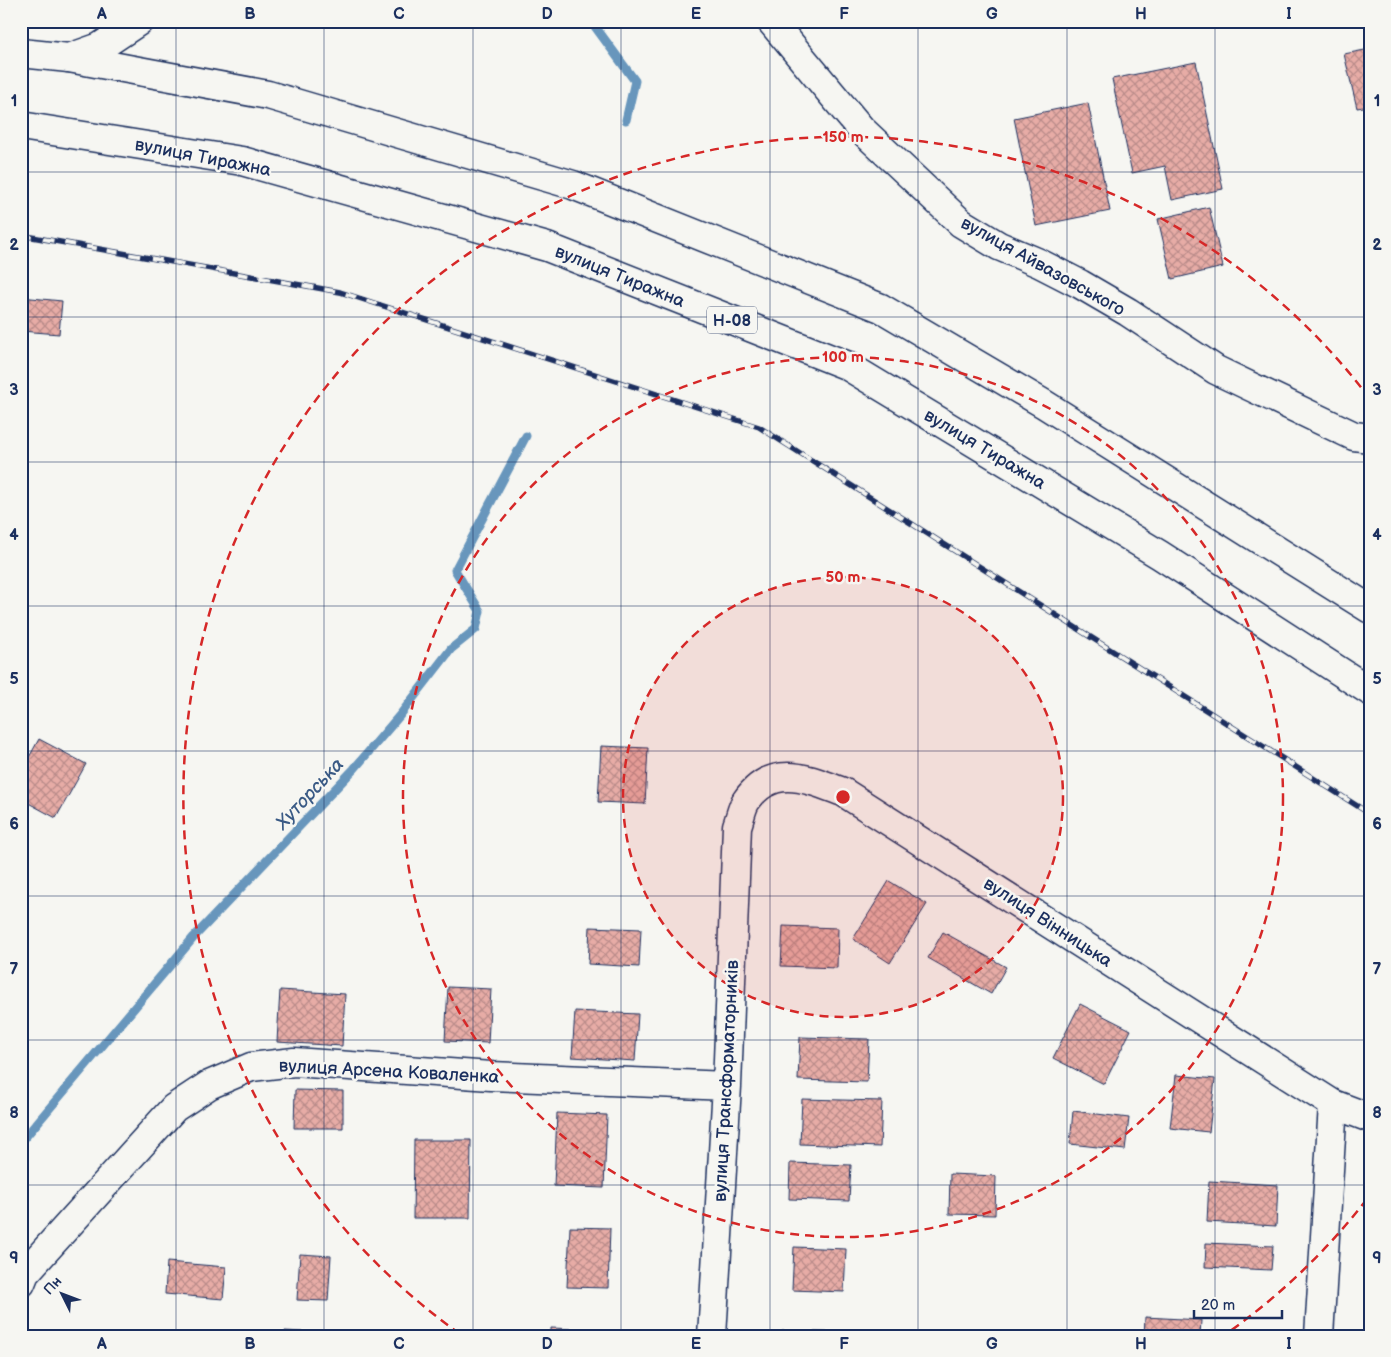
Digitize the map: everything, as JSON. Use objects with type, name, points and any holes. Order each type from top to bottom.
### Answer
[{"type":"street","points":[[69,58],[100,48],[139,21]]},
{"type":"street","name":"вулиця Айвазовського","points":[[771,21],[861,129],[961,223],[999,246],[1080,284],[1128,312],[1216,370],[1354,436],[1370,438]]},
{"type":"street","points":[[21,53],[69,58],[268,95],[573,185],[881,308],[1052,409],[1370,610]]},
{"type":"street","name":"вулиця Тиражна","points":[[21,126],[242,161],[547,247],[846,365],[1160,555],[1370,691]]},
{"type":"street","name":"вулиця Вінницька","points":[[737,826],[746,801],[763,785],[780,776],[804,777],[843,792],[1333,1104],[1370,1118]]},
{"type":"street","name":"вулиця Трансформаторників","points":[[712,1336],[727,1086],[737,826]]},
{"type":"street","name":"вулиця Арсена Коваленка","points":[[21,1283],[25,1273],[174,1108],[209,1085],[252,1067],[294,1062],[491,1076],[727,1086]]},
{"type":"street","points":[[1319,1336],[1333,1104]]},
{"type":"building","points":[[1370,49],[1370,106],[1357,108],[1344,54]]},
{"type":"building","points":[[1196,62],[1223,189],[1172,200],[1165,166],[1132,173],[1112,79]]},
{"type":"building","points":[[1088,103],[1110,211],[1036,226],[1014,118]]},
{"type":"building","points":[[1209,207],[1223,267],[1172,279],[1158,219]]},
{"type":"building","points":[[21,297],[62,301],[59,334],[21,331]]},
{"type":"building","points":[[39,739],[86,764],[56,818],[21,799],[21,772]]},
{"type":"building","points":[[601,746],[648,748],[645,804],[598,802]]},
{"type":"building","points":[[889,881],[927,904],[890,963],[853,939]]},
{"type":"building","points":[[783,926],[838,928],[837,968],[781,966]]},
{"type":"building","points":[[590,927],[641,929],[639,967],[588,964]]},
{"type":"building","points":[[943,932],[1006,967],[991,994],[928,958]]},
{"type":"building","points":[[448,987],[491,989],[488,1043],[445,1041]]},
{"type":"building","points":[[280,990],[345,994],[342,1046],[277,1042]]},
{"type":"building","points":[[1080,1004],[1131,1030],[1104,1084],[1053,1058]]},
{"type":"building","points":[[575,1011],[638,1014],[635,1061],[572,1057]]},
{"type":"building","points":[[800,1037],[869,1039],[867,1082],[798,1080]]},
{"type":"building","points":[[1176,1075],[1215,1079],[1209,1132],[1170,1128]]},
{"type":"building","points":[[295,1090],[343,1091],[343,1128],[294,1128]]},
{"type":"building","points":[[802,1099],[882,1101],[880,1147],[800,1144]]},
{"type":"building","points":[[1073,1111],[1129,1118],[1125,1150],[1070,1144]]},
{"type":"building","points":[[557,1113],[607,1115],[604,1188],[554,1186]]},
{"type":"building","points":[[414,1140],[471,1140],[470,1218],[413,1218]]},
{"type":"building","points":[[790,1163],[851,1165],[849,1201],[789,1199]]},
{"type":"building","points":[[950,1174],[996,1176],[995,1215],[949,1214]]},
{"type":"building","points":[[1209,1181],[1278,1185],[1276,1226],[1207,1222]]},
{"type":"building","points":[[570,1227],[610,1228],[608,1288],[567,1287]]},
{"type":"building","points":[[1206,1243],[1273,1246],[1271,1270],[1205,1267]]},
{"type":"building","points":[[794,1247],[846,1249],[844,1292],[792,1290]]},
{"type":"building","points":[[300,1254],[331,1256],[328,1301],[297,1300]]},
{"type":"building","points":[[167,1262],[226,1267],[223,1299],[165,1294]]},
{"type":"building","points":[[1145,1317],[1201,1320],[1200,1336],[1144,1336]]},
{"type":"building","points":[[551,1328],[600,1330],[600,1336],[551,1336]]},
{"type":"building","points":[[285,1331],[339,1334],[339,1336],[285,1336]]},
{"type":"building","points":[[782,1331],[853,1333],[852,1336],[782,1336]]},
{"type":"waterway","name":"Хуторська","points":[[591,21],[635,81],[626,120]]},
{"type":"waterway","name":"Хуторська","points":[[21,1142],[194,937],[354,769],[400,715],[451,649],[476,629],[480,611],[455,570],[526,436]]},
{"type":"railway","points":[[21,235],[340,292],[759,427],[1370,814]]}]
